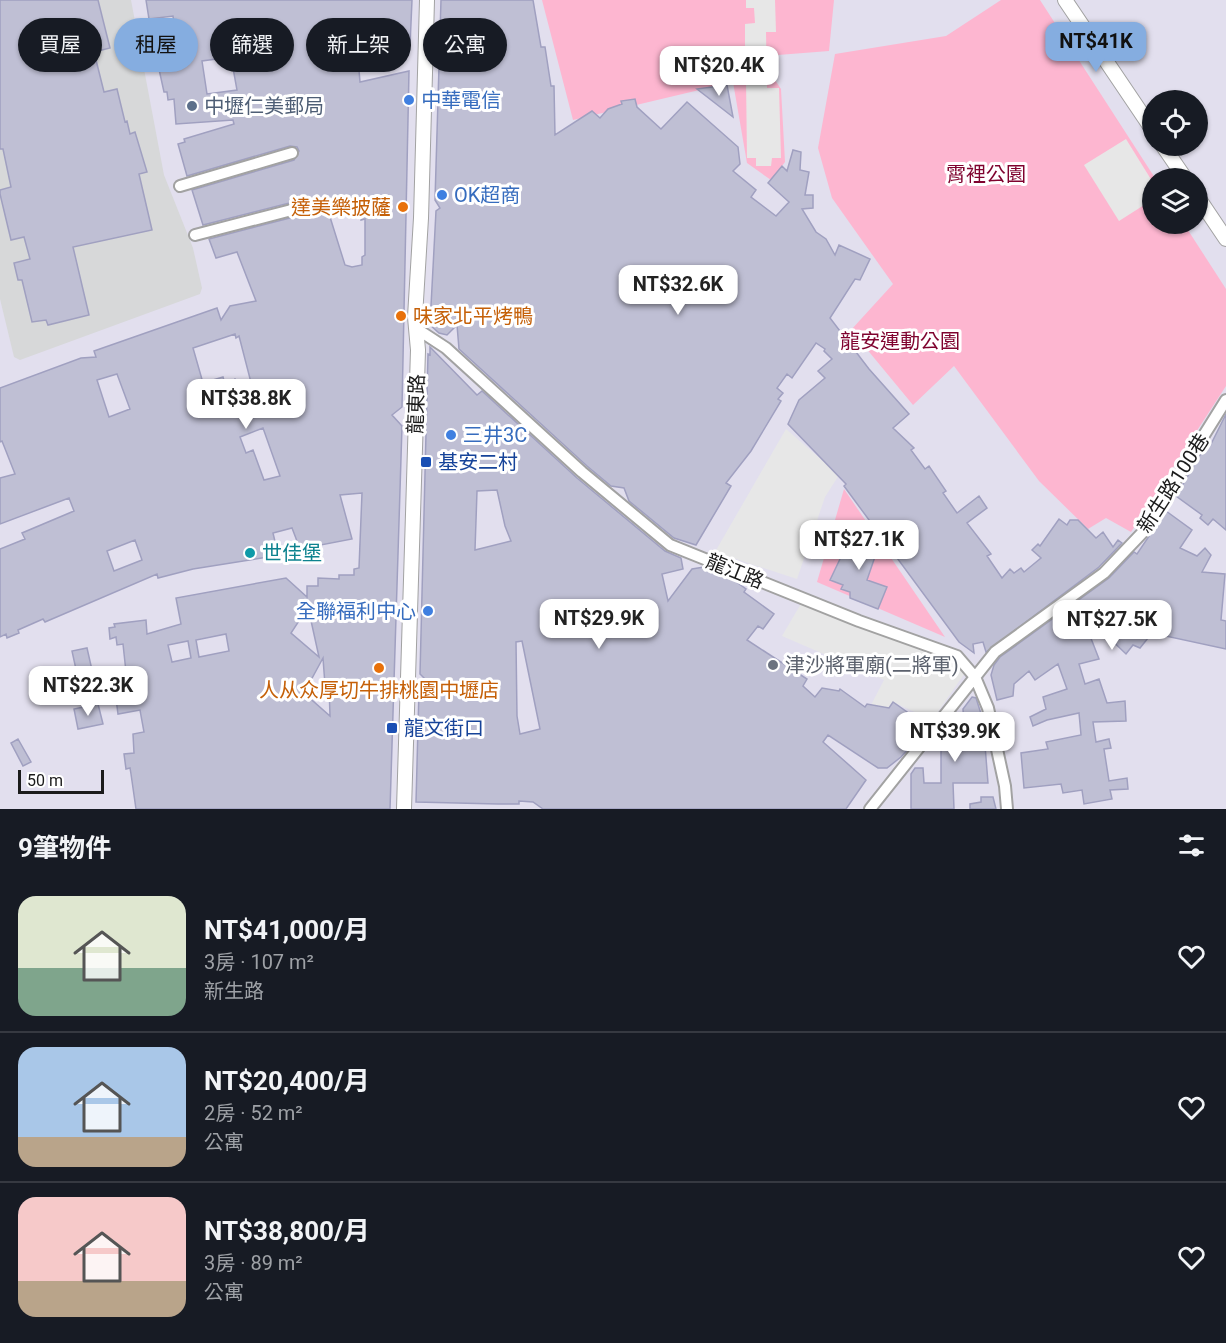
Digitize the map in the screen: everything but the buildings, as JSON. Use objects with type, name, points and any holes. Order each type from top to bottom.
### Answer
[{"type":"street","name":"龍東路","points":[[404,809],[417,329],[415,317],[421,218],[427,0]]},
{"type":"street","points":[[1065,0],[1142,114]]},
{"type":"street","points":[[180,186],[292,153]]},
{"type":"street","points":[[195,235],[307,206]]},
{"type":"street","points":[[1208,212],[1226,239]]},
{"type":"street","name":"龍江路","points":[[417,329],[446,348],[582,472],[670,544],[859,621],[957,656],[975,676],[988,708],[1005,786],[1006,809]]},
{"type":"street","name":"新生路100巷","points":[[870,809],[995,652],[1104,573],[1144,531],[1226,400]]},
{"type":"shaded area","points":[[0,0],[131,0],[134,18],[114,18],[114,72],[145,72],[164,175],[193,248],[202,288],[200,294],[20,360],[14,357],[0,299]]},
{"type":"shaded area","points":[[746,0],[775,0],[776,32],[766,32],[767,88],[779,88],[781,158],[772,158],[771,166],[756,166],[756,158],[747,158],[746,78],[756,78],[755,56],[745,56],[745,24],[755,23],[754,8],[746,8]]},
{"type":"shaded area","points":[[1126,139],[1144,168],[1142,168],[1142,206],[1119,221],[1084,165]]},
{"type":"shaded area","points":[[786,429],[839,475],[825,497],[797,579],[715,552]]},
{"type":"shaded area","points":[[802,602],[950,662],[965,673],[932,720],[893,702],[887,709],[871,705],[884,680],[782,636]]},
{"type":"green space","points":[[542,0],[834,0],[829,51],[765,56],[765,65],[781,89],[785,162],[771,180],[747,163],[733,82],[573,120]]},
{"type":"green space","name":"霄裡公園","points":[[1001,0],[1040,0],[1149,168],[1142,168],[1142,234],[1190,234],[1226,289],[1226,386],[1131,532],[1106,518],[1088,529],[1039,481],[954,366],[913,405],[851,330],[893,284],[832,198],[818,148],[835,54],[946,36]]},
{"type":"green space","points":[[844,489],[945,637],[817,582]]},
{"type":"place","name":"中華電信","points":[[409,100]]},
{"type":"place","name":"中壢仁美郵局","points":[[192,106]]},
{"type":"place","name":"OK超商","points":[[442,195]]},
{"type":"place","name":"達美樂披薩","points":[[403,207]]},
{"type":"place","name":"味家北平烤鴨","points":[[401,316]]},
{"type":"place","name":"三井3C","points":[[451,435]]},
{"type":"place","name":"基安二村","points":[[426,462]]},
{"type":"place","name":"世佳堡","points":[[250,553]]},
{"type":"place","name":"全聯福利中心","points":[[428,611]]},
{"type":"place","name":"津沙將軍廟(二將軍)","points":[[773,665]]},
{"type":"place","name":"人从众厚切牛排桃園中壢店","points":[[379,668]]},
{"type":"place","name":"龍文街口","points":[[392,728]]},
{"type":"park label","name":"龍安運動公園","points":[[900,341]]}]
